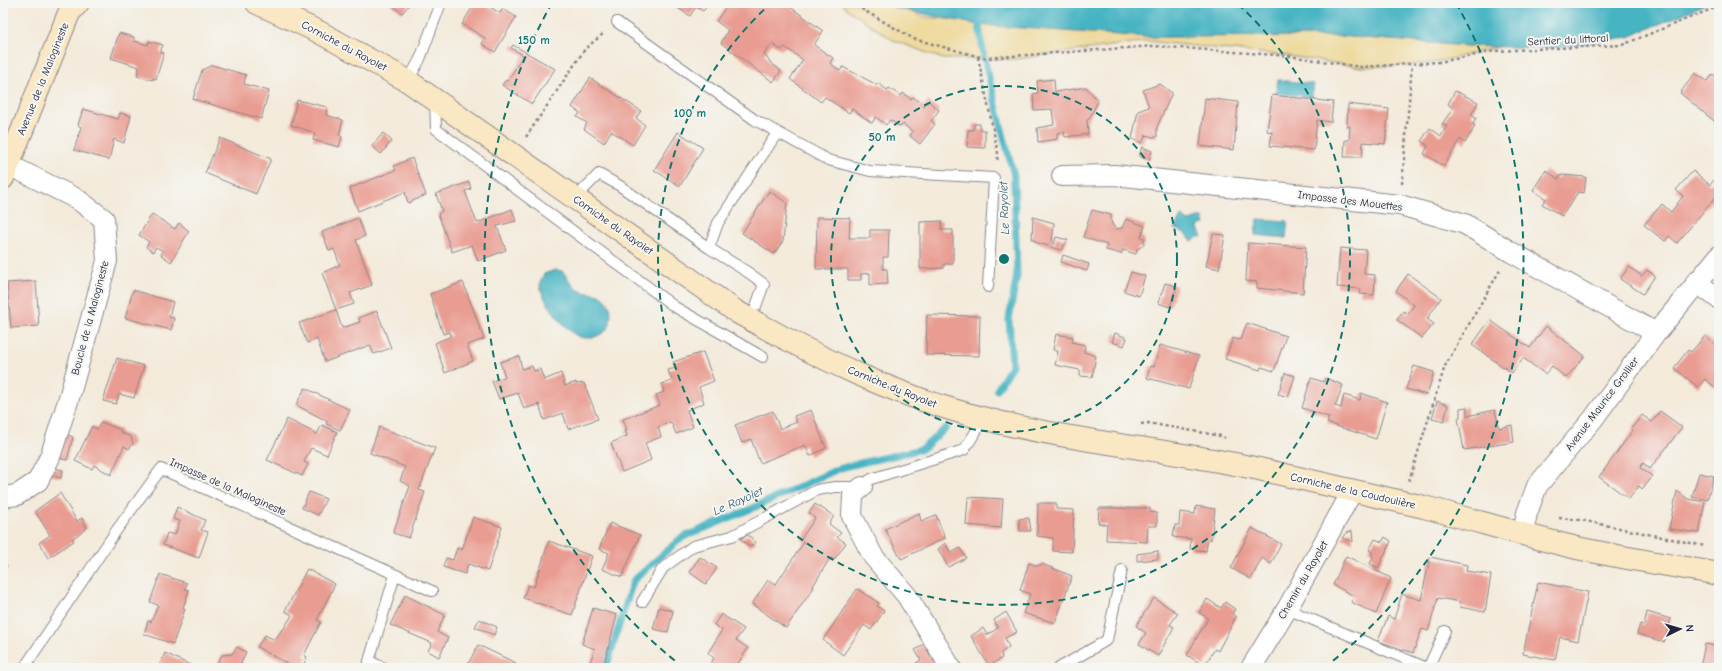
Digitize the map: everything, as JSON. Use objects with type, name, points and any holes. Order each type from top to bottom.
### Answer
[{"type":"main road","name":"Avenue de la Malogineste","points":[[6,172],[70,13],[78,3]]},
{"type":"main road","name":"Corniche du Rayolet","points":[[257,3],[319,32],[408,81],[738,312],[776,334],[842,367],[894,390],[984,419]]},
{"type":"main road","name":"Corniche de la Coudoulière","points":[[984,419],[1049,432],[1246,466],[1353,490],[1573,547],[1719,574]]},
{"type":"street","name":"Boucle de la Malogineste","points":[[3,497],[17,495],[38,481],[50,457],[69,398],[107,261],[104,219],[77,199],[6,172]]},
{"type":"street","name":"Impasse des Mouettes","points":[[1062,176],[1114,175],[1400,205],[1465,224],[1511,252],[1656,333]]},
{"type":"street","name":"Avenue Maurice Grollier","points":[[1523,533],[1527,513],[1537,486],[1593,419],[1656,333],[1696,282],[1719,256]]},
{"type":"street","points":[[1696,282],[1719,299]]},
{"type":"street","points":[[862,487],[854,495],[852,516],[873,556],[907,596],[951,668]]},
{"type":"street","name":"Chemin du Rayolet","points":[[1251,668],[1287,609],[1353,490]]},
{"type":"lane","points":[[408,81],[420,60],[441,3]]},
{"type":"lane","points":[[617,22],[755,120],[828,160],[870,171],[994,178],[988,287]]},
{"type":"lane","points":[[435,100],[436,128],[675,307],[763,357]]},
{"type":"lane","points":[[709,248],[718,223],[777,133]]},
{"type":"lane","points":[[577,200],[584,189],[599,174],[620,186],[709,248],[750,273],[764,284],[756,306]]},
{"type":"lane","points":[[642,602],[663,568],[693,546],[732,536],[817,490],[835,487],[862,487],[871,479],[964,450],[984,419]]},
{"type":"lane","name":"Impasse de la Malogineste","points":[[24,668],[116,531],[161,469],[432,591]]},
{"type":"lane","points":[[1059,668],[1108,640],[1122,570]]},
{"type":"lane","points":[[384,668],[369,661],[395,574]]},
{"type":"lane","points":[[1287,609],[1427,668],[1445,631]]},
{"type":"path","name":"Sentier du littoral","points":[[851,3],[914,39],[984,58],[1154,46],[1288,56],[1361,67],[1412,65],[1440,62],[1496,51],[1622,45],[1719,6]]},
{"type":"path","points":[[525,138],[585,49],[617,22]]},
{"type":"path","points":[[978,57],[998,153],[994,178]]},
{"type":"path","points":[[1400,205],[1412,65]]},
{"type":"path","points":[[1408,484],[1445,366],[1511,252]]},
{"type":"path","points":[[1134,426],[1148,423],[1221,436],[1226,439]]},
{"type":"path","points":[[1552,518],[1580,520],[1712,548]]},
{"type":"sand","points":[[841,3],[890,3],[924,17],[1147,37],[1339,36],[1499,47],[1437,62],[1412,65],[1361,67],[1289,56],[1147,41],[1016,59],[943,59],[893,40],[851,12]]},
{"type":"water","points":[[886,3],[1708,3],[1629,37],[1549,48],[1468,46],[1339,36],[1147,37],[979,25],[895,8]]},
{"type":"water","points":[[1278,80],[1314,84],[1312,97],[1276,93]]},
{"type":"water","points":[[1181,216],[1189,221],[1203,218],[1205,224],[1200,225],[1198,228],[1202,237],[1198,237],[1193,242],[1187,235],[1174,229]]},
{"type":"water","points":[[1257,219],[1288,221],[1286,238],[1255,235]]},
{"type":"water","points":[[555,270],[562,271],[578,290],[600,295],[606,300],[611,311],[610,323],[607,330],[594,337],[585,338],[580,337],[568,329],[550,307],[541,291],[541,279],[544,274]]},
{"type":"building","points":[[389,3],[411,3],[402,13]]},
{"type":"building","points":[[475,3],[483,3],[500,13],[503,9],[516,17],[495,52],[482,44],[485,38],[462,24]]},
{"type":"building","points":[[670,3],[705,3],[708,5],[703,11],[696,7],[690,16]]},
{"type":"building","points":[[729,3],[768,3],[772,7],[775,3],[785,3],[823,31],[814,45],[833,58],[830,63],[840,71],[843,67],[877,85],[878,83],[887,90],[889,88],[901,96],[903,93],[911,99],[913,97],[924,106],[928,101],[939,110],[931,121],[935,124],[920,144],[910,136],[913,132],[903,124],[901,127],[890,120],[886,125],[876,117],[872,123],[852,109],[849,113],[825,97],[821,102],[790,79],[803,60],[785,47],[781,50],[772,44],[764,54],[770,62],[781,71],[773,82],[721,43],[728,30],[716,21]]},
{"type":"building","points":[[119,33],[134,37],[134,41],[148,45],[149,41],[163,45],[160,52],[164,53],[156,79],[153,78],[153,80],[137,76],[139,67],[111,58]]},
{"type":"building","points":[[513,45],[555,69],[532,104],[502,85],[506,80],[508,81],[523,55],[511,48]]},
{"type":"building","points":[[212,65],[246,75],[244,84],[269,91],[261,119],[193,99],[202,70]]},
{"type":"building","points":[[1695,73],[1707,81],[1713,74],[1719,79],[1719,125],[1680,93]]},
{"type":"building","points":[[590,78],[641,111],[636,118],[645,125],[633,145],[611,131],[604,143],[584,129],[587,123],[577,117],[580,113],[572,107]]},
{"type":"building","points":[[1054,79],[1055,92],[1086,87],[1098,101],[1089,119],[1087,120],[1088,134],[1065,137],[1064,132],[1057,133],[1057,139],[1038,142],[1037,128],[1054,125],[1052,109],[1034,110],[1033,94],[1038,93],[1037,81]]},
{"type":"building","points":[[1160,84],[1172,93],[1157,127],[1157,137],[1146,135],[1142,143],[1132,139],[1138,111],[1149,107],[1143,90]]},
{"type":"building","points":[[1455,91],[1478,102],[1471,115],[1476,118],[1473,124],[1475,126],[1465,143],[1460,139],[1444,166],[1424,154],[1428,146],[1421,141],[1430,128],[1441,136],[1447,126],[1442,124],[1453,108],[1448,104]]},
{"type":"building","points":[[1272,95],[1333,102],[1331,122],[1317,120],[1314,150],[1270,146],[1272,132],[1267,131]]},
{"type":"building","points":[[1205,98],[1238,102],[1234,150],[1200,146]]},
{"type":"building","points":[[297,100],[327,107],[326,115],[343,120],[339,135],[342,137],[339,147],[313,140],[315,133],[291,125]]},
{"type":"building","points":[[1348,104],[1389,109],[1385,144],[1363,142],[1362,157],[1344,157],[1345,140],[1349,140],[1350,126],[1347,127]]},
{"type":"building","points":[[83,109],[118,119],[120,113],[131,116],[124,143],[114,139],[109,160],[74,150],[81,127],[78,125]]},
{"type":"building","points":[[974,124],[980,124],[980,130],[985,130],[985,148],[967,147],[968,130],[973,130]]},
{"type":"building","points":[[678,132],[703,148],[680,186],[654,170]]},
{"type":"building","points":[[383,133],[392,141],[381,154],[372,146]]},
{"type":"building","points":[[220,138],[271,159],[256,194],[205,173]]},
{"type":"building","points":[[1142,147],[1152,151],[1149,160],[1139,156]]},
{"type":"building","points":[[412,158],[426,195],[408,203],[405,192],[358,211],[350,188],[396,170],[394,166]]},
{"type":"building","points":[[1546,170],[1558,179],[1561,175],[1586,177],[1584,193],[1578,192],[1562,216],[1542,204],[1546,199],[1533,190]]},
{"type":"building","points":[[1693,171],[1710,185],[1719,174],[1719,193],[1677,243],[1669,236],[1665,241],[1644,225],[1662,204],[1671,212],[1683,196],[1676,190]]},
{"type":"building","points":[[469,182],[471,189],[465,191],[477,223],[512,209],[516,221],[497,226],[506,250],[478,261],[472,245],[452,252],[438,214],[442,211],[436,194]]},
{"type":"building","points":[[769,191],[787,203],[783,241],[774,254],[742,233]]},
{"type":"building","points":[[1092,210],[1111,215],[1113,226],[1117,229],[1122,228],[1126,219],[1145,226],[1141,237],[1144,238],[1144,245],[1137,249],[1136,254],[1123,250],[1121,254],[1106,250],[1107,245],[1083,237]]},
{"type":"building","points":[[152,214],[175,229],[179,223],[189,231],[171,262],[161,255],[163,251],[156,247],[153,252],[146,247],[149,242],[139,235]]},
{"type":"building","points":[[817,217],[850,218],[849,238],[870,238],[870,230],[889,230],[888,257],[883,257],[883,269],[887,269],[888,284],[870,285],[870,273],[861,274],[861,280],[848,280],[848,269],[816,269]]},
{"type":"building","points":[[1033,217],[1054,223],[1052,244],[1054,245],[1056,237],[1068,240],[1061,250],[1032,240]]},
{"type":"building","points":[[358,218],[365,236],[356,240],[372,285],[350,293],[354,304],[336,310],[322,273],[340,265],[334,249],[329,251],[322,232]]},
{"type":"building","points":[[942,221],[941,230],[953,230],[953,264],[944,264],[944,268],[920,269],[920,222]]},
{"type":"building","points":[[1213,234],[1225,235],[1219,269],[1206,266]]},
{"type":"building","points":[[1248,243],[1306,247],[1303,293],[1257,288],[1257,282],[1246,281]]},
{"type":"building","points":[[1340,248],[1366,250],[1364,274],[1375,275],[1374,295],[1360,294],[1361,289],[1337,287]]},
{"type":"building","points":[[1063,255],[1089,264],[1087,271],[1061,262]]},
{"type":"building","points":[[1629,267],[1642,276],[1647,270],[1655,276],[1643,294],[1620,279]]},
{"type":"building","points":[[1131,272],[1145,276],[1139,296],[1124,291]]},
{"type":"building","points":[[1408,274],[1441,298],[1427,319],[1434,324],[1422,338],[1397,320],[1403,311],[1408,314],[1414,305],[1396,291]]},
{"type":"building","points":[[36,281],[39,326],[11,328],[7,283]]},
{"type":"building","points":[[463,282],[484,339],[467,345],[473,361],[445,373],[435,343],[451,336],[450,332],[443,334],[430,294]]},
{"type":"building","points":[[1165,283],[1177,286],[1170,307],[1158,303]]},
{"type":"building","points":[[133,290],[173,302],[169,317],[174,318],[171,330],[125,318]]},
{"type":"building","points":[[336,310],[342,328],[360,322],[359,318],[377,311],[391,348],[374,354],[370,345],[325,362],[317,339],[307,343],[299,323]]},
{"type":"building","points":[[927,315],[980,316],[979,356],[926,355]]},
{"type":"building","points":[[1490,320],[1530,348],[1546,326],[1585,356],[1566,378],[1552,366],[1545,374],[1523,358],[1512,373],[1472,345]]},
{"type":"building","points":[[1247,323],[1286,336],[1274,371],[1261,367],[1260,370],[1225,359],[1233,338],[1240,340]]},
{"type":"building","points":[[1115,333],[1127,338],[1124,346],[1112,342]]},
{"type":"building","points":[[1056,334],[1073,337],[1072,342],[1085,345],[1084,352],[1096,356],[1092,377],[1080,376],[1080,370],[1055,365],[1058,351],[1053,350]]},
{"type":"building","points":[[1705,336],[1719,348],[1719,384],[1716,388],[1705,379],[1698,387],[1674,368],[1688,350],[1691,352]]},
{"type":"building","points":[[1160,345],[1199,356],[1189,389],[1147,378],[1150,366],[1154,367]]},
{"type":"building","points":[[703,352],[714,381],[699,387],[704,403],[687,410],[693,427],[676,434],[671,422],[658,427],[661,437],[645,443],[651,460],[622,472],[611,443],[627,436],[625,430],[627,430],[623,419],[660,405],[656,395],[664,392],[662,384],[672,381],[668,370],[676,368],[673,362]]},
{"type":"building","points":[[519,356],[522,369],[532,366],[534,371],[540,369],[544,380],[561,373],[565,386],[576,382],[576,384],[584,383],[598,419],[568,429],[563,413],[544,420],[539,404],[524,409],[518,393],[499,399],[492,381],[505,377],[500,362]]},
{"type":"building","points":[[117,358],[144,366],[134,398],[119,394],[116,404],[103,401]]},
{"type":"building","points":[[1414,366],[1434,372],[1427,395],[1406,389]]},
{"type":"building","points":[[1285,373],[1295,376],[1288,397],[1278,394]]},
{"type":"building","points":[[1311,378],[1324,382],[1325,378],[1343,385],[1335,406],[1341,408],[1344,395],[1360,400],[1361,393],[1387,402],[1376,439],[1327,423],[1329,417],[1302,408]]},
{"type":"building","points":[[305,388],[350,410],[340,430],[326,424],[327,421],[296,405]]},
{"type":"building","points":[[1437,401],[1448,405],[1444,421],[1432,418]]},
{"type":"building","points":[[1467,407],[1467,416],[1495,410],[1499,428],[1512,425],[1514,442],[1464,450],[1458,418],[1460,417],[1460,408]]},
{"type":"building","points":[[811,410],[826,448],[810,456],[805,445],[760,463],[751,439],[742,443],[735,425],[773,411],[780,429],[797,422],[794,416]]},
{"type":"building","points":[[1660,411],[1682,427],[1650,469],[1643,463],[1640,468],[1652,476],[1642,489],[1639,486],[1629,499],[1599,477],[1642,415],[1652,422]]},
{"type":"building","points":[[287,419],[317,434],[322,425],[337,432],[327,455],[311,448],[304,462],[308,464],[302,476],[267,460]]},
{"type":"building","points":[[101,422],[121,430],[120,432],[131,437],[133,443],[129,449],[124,446],[111,475],[94,465],[92,469],[75,461],[92,426],[97,429]]},
{"type":"building","points":[[379,427],[435,448],[419,490],[425,492],[409,538],[393,533],[410,486],[400,481],[405,467],[370,453]]},
{"type":"building","points":[[66,434],[73,437],[67,460],[59,458]]},
{"type":"building","points":[[54,468],[63,470],[61,478],[49,475]]},
{"type":"building","points":[[1699,473],[1714,476],[1707,500],[1692,497]]},
{"type":"building","points":[[1677,491],[1688,499],[1705,502],[1699,533],[1669,529]]},
{"type":"building","points":[[309,492],[326,499],[318,515],[302,508]]},
{"type":"building","points":[[60,493],[77,521],[82,518],[87,528],[72,539],[74,541],[48,558],[39,543],[50,535],[35,511]]},
{"type":"building","points":[[968,497],[1003,499],[1001,528],[966,525]]},
{"type":"building","points":[[1038,503],[1056,503],[1056,509],[1074,510],[1072,552],[1053,551],[1053,538],[1037,536]]},
{"type":"building","points":[[815,504],[834,516],[829,524],[841,533],[837,537],[846,543],[834,560],[830,558],[813,586],[814,587],[786,628],[752,604],[768,580],[776,584],[804,542],[801,539],[815,518],[809,513]]},
{"type":"building","points":[[1196,506],[1215,509],[1211,540],[1208,538],[1206,551],[1190,549],[1191,539],[1173,537],[1175,525],[1179,525],[1180,512],[1195,514]]},
{"type":"building","points":[[177,507],[205,520],[201,530],[208,532],[199,558],[163,545],[167,533],[175,535],[180,521],[173,519]]},
{"type":"building","points":[[1099,508],[1150,508],[1150,512],[1157,513],[1157,526],[1148,526],[1147,542],[1106,540],[1107,525],[1098,523]]},
{"type":"building","points":[[919,513],[921,521],[936,515],[945,538],[901,559],[885,529]]},
{"type":"building","points":[[473,517],[502,527],[488,571],[468,564],[465,574],[443,567],[446,558],[453,560],[457,548],[462,550]]},
{"type":"building","points":[[1029,518],[1031,531],[1020,531],[1019,519]]},
{"type":"building","points":[[610,523],[640,535],[622,577],[602,569],[609,553],[599,549]]},
{"type":"building","points":[[1252,528],[1281,544],[1271,564],[1262,558],[1251,579],[1231,568]]},
{"type":"building","points":[[1352,531],[1353,542],[1342,538],[1346,533]]},
{"type":"building","points":[[748,535],[756,542],[750,547],[740,539]]},
{"type":"building","points":[[1385,537],[1391,541],[1378,568],[1370,564],[1373,557],[1371,555],[1373,553],[1369,550],[1375,539],[1382,542]]},
{"type":"building","points":[[549,541],[592,556],[572,615],[523,598],[528,585],[534,587]]},
{"type":"building","points":[[945,543],[951,553],[960,548],[966,558],[948,567],[938,549]]},
{"type":"building","points":[[1158,551],[1158,559],[1137,561],[1137,554]]},
{"type":"building","points":[[1346,556],[1391,578],[1376,614],[1351,602],[1354,596],[1333,585]]},
{"type":"building","points":[[700,557],[717,568],[706,584],[689,572]]},
{"type":"building","points":[[1430,557],[1467,565],[1466,571],[1491,575],[1485,612],[1460,607],[1461,602],[1438,598],[1428,631],[1422,629],[1413,653],[1378,641],[1388,616],[1394,619],[1402,594],[1421,600]]},
{"type":"building","points":[[3,563],[7,565],[3,575]]},
{"type":"building","points":[[1029,563],[1037,566],[1042,564],[1072,576],[1055,623],[1023,613],[1030,594],[1020,590]]},
{"type":"building","points":[[307,569],[335,584],[317,620],[321,622],[304,655],[307,657],[302,668],[295,668],[257,647],[265,635],[275,640],[282,629],[283,630],[292,615],[285,611]]},
{"type":"building","points":[[160,574],[187,583],[185,589],[189,590],[183,608],[185,609],[173,644],[144,634],[148,621],[151,622],[158,605],[150,602]]},
{"type":"building","points":[[1538,582],[1588,592],[1578,641],[1560,637],[1555,660],[1523,654]]},
{"type":"building","points":[[857,589],[879,603],[877,606],[884,611],[871,630],[864,625],[843,655],[823,640]]},
{"type":"building","points":[[405,595],[445,615],[437,632],[448,638],[439,657],[428,651],[432,643],[390,625]]},
{"type":"building","points":[[1154,598],[1178,613],[1170,625],[1174,627],[1158,656],[1139,644],[1146,633],[1136,626]]},
{"type":"building","points":[[1207,599],[1221,608],[1225,602],[1235,609],[1232,614],[1236,617],[1218,651],[1215,649],[1204,666],[1187,655],[1208,618],[1199,613]]},
{"type":"building","points":[[659,607],[673,611],[668,632],[653,629]]},
{"type":"building","points":[[593,608],[617,615],[603,668],[588,667],[595,649],[582,644]]},
{"type":"building","points":[[1006,612],[1017,632],[1005,638],[1009,647],[1001,653],[1002,658],[989,666],[971,636],[983,628],[987,635],[998,628],[994,620]]},
{"type":"building","points":[[1647,612],[1671,619],[1664,642],[1637,634],[1640,624],[1644,625]]},
{"type":"building","points":[[721,614],[744,629],[736,640],[748,648],[735,668],[708,668],[714,658],[708,653],[722,630],[714,625]]},
{"type":"building","points":[[479,619],[497,627],[494,635],[475,627]]},
{"type":"building","points":[[924,644],[939,668],[915,668],[913,665],[921,660],[915,650]]},
{"type":"building","points":[[1705,644],[1719,647],[1719,668],[1700,668]]},
{"type":"building","points":[[478,645],[516,663],[514,668],[466,668]]},
{"type":"building","points":[[237,647],[246,652],[239,668],[218,668],[216,665],[222,655],[232,654]]},
{"type":"building","points":[[165,653],[190,665],[196,668],[158,668]]},
{"type":"building","points":[[73,663],[81,666],[86,668],[71,668]]},
{"type":"waterway","name":"Le Rayolet","points":[[979,25],[984,58],[1014,176],[1017,275],[1009,319],[1012,365],[997,390]]},
{"type":"waterway","name":"Le Rayolet","points":[[606,668],[633,581],[681,538],[753,508],[838,469],[922,449],[946,428]]}]
